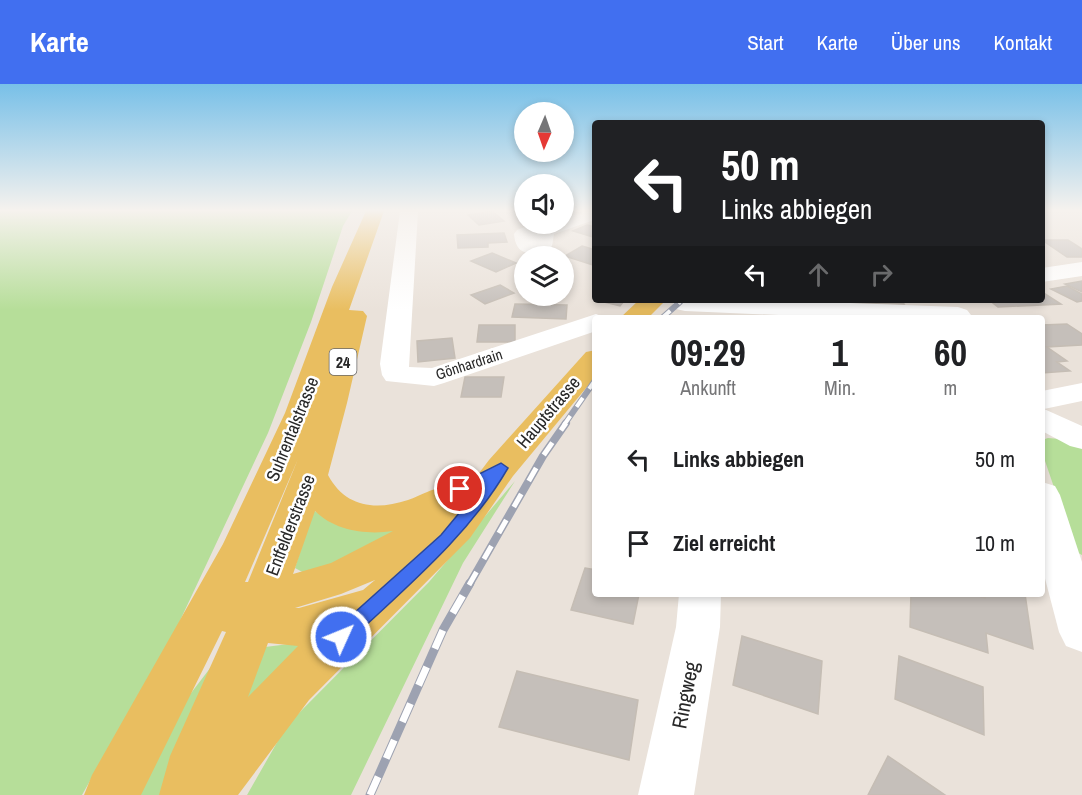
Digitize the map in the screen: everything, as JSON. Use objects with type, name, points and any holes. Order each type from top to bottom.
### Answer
[{"type":"main road","name":"Entfelderstrasse","points":[[112,795],[242,609],[310,475],[332,403],[359,294],[361,245]]},
{"type":"main road","name":"Suhrentalstrasse","points":[[242,609],[301,413],[344,287],[361,245]]},
{"type":"main road","points":[[636,315],[650,303]]},
{"type":"main road","name":"Hauptstrasse","points":[[501,468],[592,363]]},
{"type":"main road","points":[[310,475],[321,496],[337,509],[355,518],[401,517],[439,501],[501,468]]},
{"type":"main road","points":[[242,609],[318,584],[377,561],[445,514],[501,468]]},
{"type":"main road","points":[[205,795],[258,723],[293,683],[447,539],[501,468]]},
{"type":"main road","points":[[242,609],[284,627],[299,627],[374,605]]},
{"type":"main road","name":"Entfelderstrasse","points":[[187,795],[197,756],[231,679],[242,609]]},
{"type":"street","name":"Gönhardrain","points":[[406,244],[394,364],[396,375],[434,377],[592,323]]},
{"type":"street","points":[[1047,264],[1078,269]]},
{"type":"street","points":[[685,304],[764,313],[954,311]]},
{"type":"street","points":[[1045,399],[1082,392]]},
{"type":"street","points":[[1045,419],[1082,439]]},
{"type":"street","points":[[1045,505],[1082,632]]},
{"type":"street","name":"Ringweg","points":[[666,795],[698,627],[700,597]]},
{"type":"green space","points":[[0,244],[337,244],[311,322],[268,433],[177,627],[82,795],[0,795]]},
{"type":"green space","points":[[1045,439],[1060,439],[1082,448],[1082,555],[1076,552],[1045,461]]},
{"type":"green space","points":[[515,481],[463,563],[351,795],[247,795],[287,725],[429,582]]},
{"type":"green space","points":[[313,510],[338,525],[412,523],[363,556],[306,574],[295,568]]},
{"type":"green space","points":[[313,641],[236,722],[265,647]]},
{"type":"green space","points":[[224,650],[164,795],[135,795],[188,697]]},
{"type":"building","points":[[458,244],[488,244],[488,247],[458,248]]},
{"type":"building","points":[[1048,244],[1075,244],[1082,249],[1082,257],[1067,257]]},
{"type":"building","points":[[582,246],[592,249],[592,265],[574,259],[574,251]]},
{"type":"building","points":[[492,253],[514,264],[496,272],[471,261]]},
{"type":"building","points":[[1082,281],[1082,292],[1065,284]]},
{"type":"building","points":[[500,285],[514,293],[485,304],[471,295]]},
{"type":"building","points":[[1067,286],[1082,294],[1082,301],[1077,302],[1051,289]]},
{"type":"building","points":[[1045,294],[1061,304],[998,307],[993,303],[1045,303]]},
{"type":"building","points":[[851,303],[903,303],[904,304]]},
{"type":"building","points":[[515,306],[567,306],[566,319],[512,317]]},
{"type":"building","points":[[1067,324],[1082,334],[1082,345],[1047,347],[1067,361],[1057,362],[1070,371],[1045,373],[1045,325]]},
{"type":"building","points":[[479,325],[515,325],[515,342],[477,342]]},
{"type":"building","points":[[452,338],[455,358],[418,362],[417,341]]},
{"type":"building","points":[[465,377],[504,377],[501,397],[461,397]]},
{"type":"building","points":[[585,568],[592,569],[592,597],[638,597],[633,624],[571,610]]},
{"type":"building","points":[[911,597],[1025,597],[1033,649],[986,633],[988,653],[910,627]]},
{"type":"building","points":[[742,636],[822,661],[818,714],[733,685]]},
{"type":"building","points":[[899,656],[983,687],[984,735],[895,699]]},
{"type":"building","points":[[517,671],[638,700],[629,760],[499,727]]},
{"type":"building","points":[[888,756],[945,795],[868,795]]},
{"type":"railway","points":[[665,315],[679,303]]},
{"type":"railway","points":[[564,425],[592,385]]},
{"type":"railway","points":[[469,585],[543,456],[566,423]]},
{"type":"railway","points":[[370,795],[443,630],[470,583]]},
{"type":"route","points":[[341,637],[447,539],[501,468],[460,489]]}]
